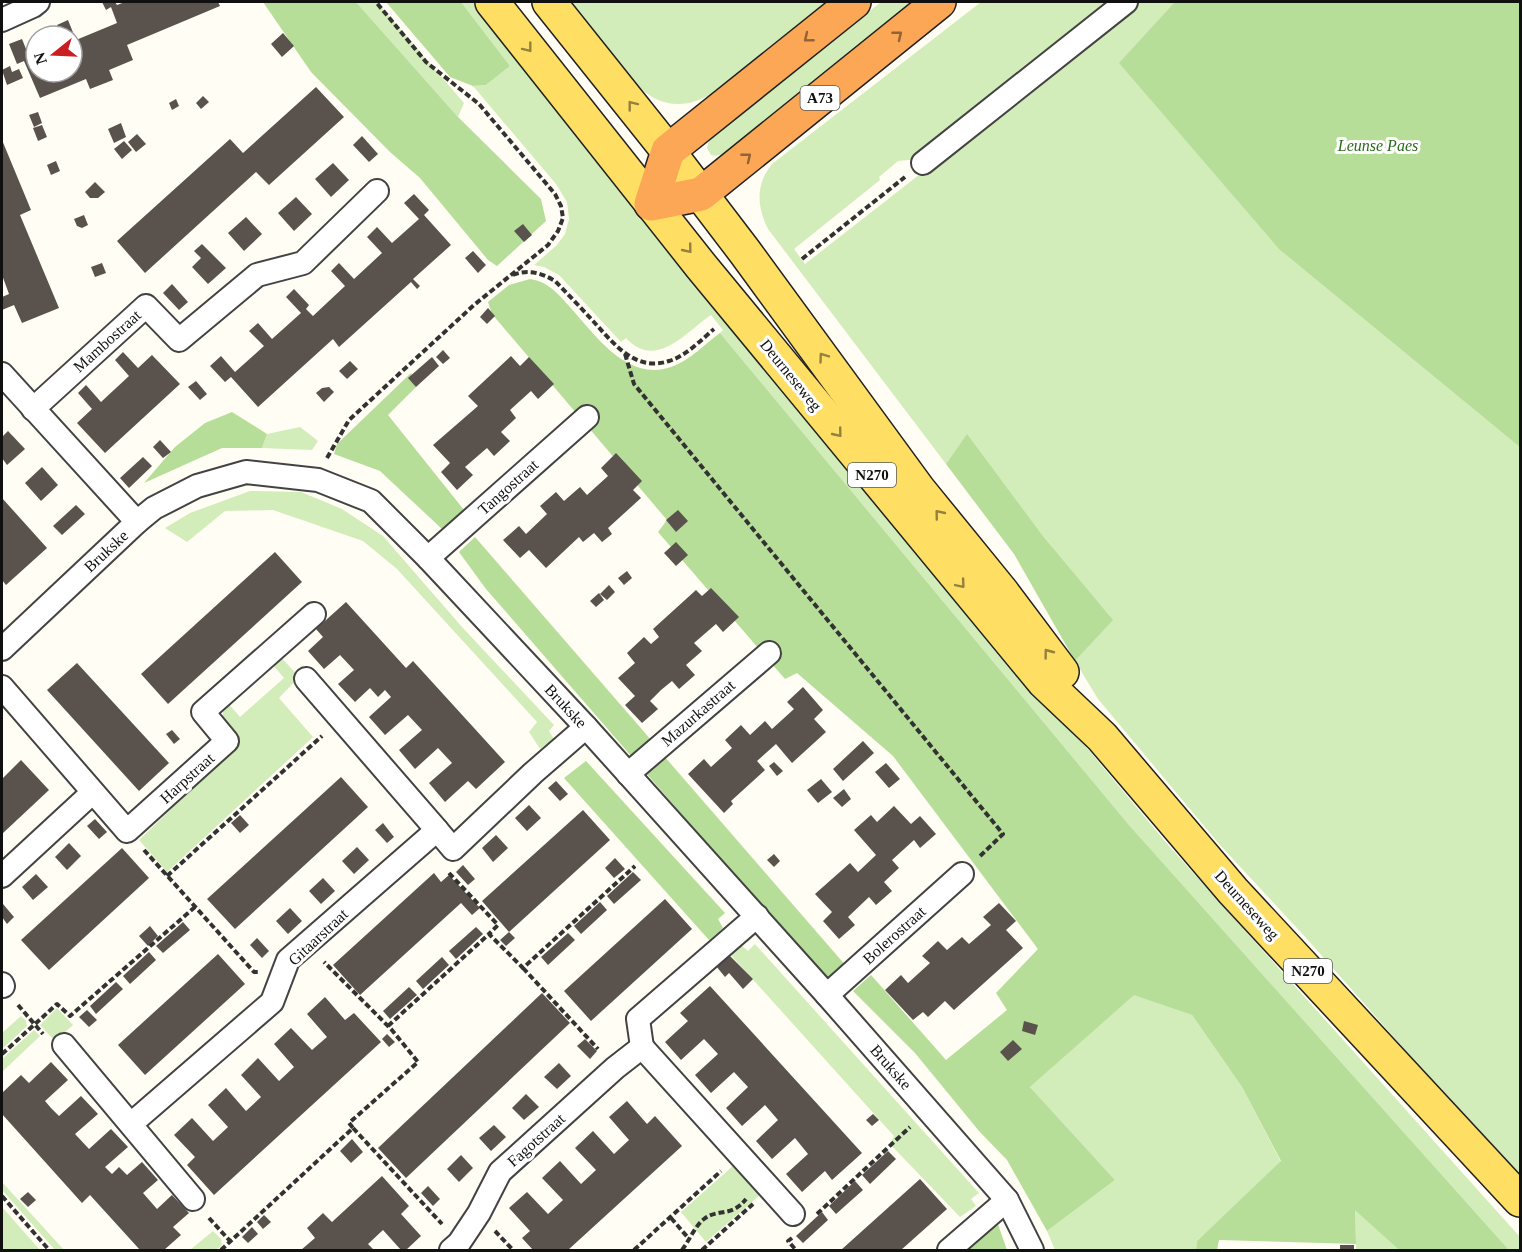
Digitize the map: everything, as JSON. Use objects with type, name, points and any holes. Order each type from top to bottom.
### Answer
[{"type":"highway","points":[[701,194],[651,204],[668,151],[854,2]]},
{"type":"highway","name":"A73","points":[[701,194],[939,2]]},
{"type":"main road","name":"Deurneseweg","points":[[492,2],[651,204],[1036,674],[1102,737],[1233,891],[1521,1200]]},
{"type":"main road","name":"Deurneseweg","points":[[549,2],[701,194],[919,490],[1002,591],[1061,671],[1102,737]]},
{"type":"street","points":[[2,20],[38,2]]},
{"type":"street","points":[[923,163],[1126,2]]},
{"type":"street","name":"Mambostraat","points":[[33,408],[146,306],[179,340],[257,275],[303,263],[376,191]]},
{"type":"street","points":[[2,375],[137,522]]},
{"type":"street","name":"Tangostraat","points":[[428,558],[587,417]]},
{"type":"street","name":"Brukske","points":[[2,649],[137,522],[154,508],[197,486],[246,472],[318,480],[371,501],[428,558],[586,727],[827,995],[1007,1200],[1032,1251]]},
{"type":"street","name":"Harpstraat","points":[[127,831],[227,741],[203,712],[314,615]]},
{"type":"street","name":"Mazurkastraat","points":[[628,774],[769,653]]},
{"type":"street","points":[[306,679],[340,719],[429,837],[453,849],[533,773],[586,727]]},
{"type":"street","points":[[2,687],[127,831]]},
{"type":"street","points":[[2,876],[92,793]]},
{"type":"street","name":"Gitaarstraat","points":[[131,1124],[272,1002],[288,960],[429,837]]},
{"type":"street","name":"Bolerostraat","points":[[827,995],[962,874]]},
{"type":"street","points":[[757,916],[638,1019],[642,1047],[800,1222]]},
{"type":"street","points":[[64,1045],[194,1199]]},
{"type":"street","name":"Fagotstraat","points":[[455,1247],[479,1214],[500,1172],[615,1068],[642,1047]]},
{"type":"street","points":[[949,1251],[1007,1200]]},
{"type":"path","points":[[318,480],[330,450],[349,420],[474,305],[548,245],[558,231],[563,218],[561,206],[555,194],[479,104],[426,62],[376,2]]},
{"type":"path","points":[[802,259],[923,163]]},
{"type":"path","points":[[505,280],[516,274],[527,272],[539,273],[555,281],[625,354],[644,362],[670,361],[684,353],[719,325]]},
{"type":"path","points":[[625,354],[634,384],[1003,834],[962,874]]},
{"type":"path","points":[[167,876],[340,719]]},
{"type":"path","points":[[127,831],[254,972],[284,969]]},
{"type":"path","points":[[388,1026],[498,925],[429,837]]},
{"type":"path","points":[[523,968],[635,866]]},
{"type":"path","points":[[2,1054],[57,1004],[70,1016],[195,908]]},
{"type":"path","points":[[489,934],[583,1030],[615,1068]]},
{"type":"path","points":[[306,945],[388,1026],[418,1062],[349,1123],[455,1247]]},
{"type":"path","points":[[2,985],[58,1050],[64,1045]]},
{"type":"path","points":[[796,1251],[788,1241],[800,1222],[928,1110]]},
{"type":"path","points":[[221,1251],[353,1128]]},
{"type":"path","points":[[634,1251],[739,1155]]},
{"type":"path","points":[[682,1251],[704,1219],[732,1212],[764,1183]]},
{"type":"path","points":[[702,1251],[764,1183]]},
{"type":"path","points":[[2,1196],[50,1251]]},
{"type":"path","points":[[194,1199],[230,1241]]},
{"type":"path","points":[[671,1218],[690,1240]]},
{"type":"green space","points":[[263,2],[356,2],[458,117],[541,199],[546,221],[497,266],[488,260],[420,178],[390,152],[311,72]]},
{"type":"green space","points":[[356,2],[377,2],[464,103],[458,117]]},
{"type":"green space","points":[[386,2],[461,2],[510,66],[486,85],[473,86],[450,77]]},
{"type":"green space","points":[[461,2],[474,2],[978,618],[1169,846],[1520,1237],[1520,1250],[1509,1250],[1129,825],[720,333],[723,330],[711,315],[671,345],[649,351],[637,347],[626,338],[621,342],[559,275],[544,267],[534,265],[557,245],[565,234],[569,219],[567,202],[556,184],[473,86],[486,85],[510,66]]},
{"type":"green space","points":[[569,2],[826,2],[722,88],[703,98],[671,104],[658,100],[633,82]]},
{"type":"green space","points":[[881,2],[927,2],[731,152],[711,155],[707,148],[710,138]]},
{"type":"green space","points":[[981,2],[1118,2],[919,159],[898,161],[879,177],[880,180],[794,249],[805,264],[1140,2],[1520,2],[1520,1180],[1308,940],[1220,845],[1098,699],[1075,661],[1112,620],[1043,536],[967,435],[946,464],[768,229],[760,204],[760,188],[772,164]]},
{"type":"green space","name":"Leunse Paes","points":[[1175,2],[1520,2],[1520,447],[1279,249],[1119,63]]},
{"type":"green space","points":[[530,279],[553,289],[613,353],[640,368],[655,370],[678,364],[720,333],[1129,825],[1509,1250],[1399,1250],[1355,1210],[1356,1244],[1219,1240],[1217,1250],[1196,1250],[1197,1241],[1281,1161],[1242,1087],[1192,1015],[1134,995],[1030,1087],[1115,1180],[1047,1231],[1007,1160],[979,1131],[915,1053],[853,991],[871,975],[946,1060],[1007,1010],[996,993],[1038,949],[893,756],[797,673],[785,679],[658,532],[667,520],[492,314],[488,302],[509,285]]},
{"type":"green space","points":[[411,373],[416,387],[388,415],[464,510],[442,529],[380,471],[334,454],[337,444]]},
{"type":"green space","points":[[232,412],[267,434],[262,448],[222,448],[144,483],[175,447],[205,423]]},
{"type":"green space","points":[[300,427],[318,441],[312,450],[262,448],[267,434]]},
{"type":"green space","points":[[967,434],[1043,536],[1113,620],[1075,661],[1014,554],[946,464]]},
{"type":"green space","points":[[250,491],[301,492],[342,509],[383,536],[462,627],[554,725],[549,731],[554,739],[540,749],[529,732],[537,722],[397,569],[363,541],[273,510],[225,511],[187,542],[165,528],[190,513]]},
{"type":"green space","points":[[475,537],[652,741],[632,757],[486,589],[459,552]]},
{"type":"green space","points":[[280,656],[299,677],[279,698],[313,737],[167,872],[139,840],[239,744],[225,725],[224,709],[228,703],[240,717],[284,678],[272,664]]},
{"type":"green space","points":[[664,756],[847,967],[828,983],[646,773]]},
{"type":"green space","points":[[586,761],[725,913],[718,919],[723,928],[709,940],[564,778]]},
{"type":"green space","points":[[740,944],[748,951],[755,944],[979,1193],[971,1199],[976,1206],[960,1217],[890,1144],[894,1136],[729,953]]},
{"type":"green space","points":[[1134,994],[1192,1015],[1242,1087],[1281,1162],[1197,1241],[1196,1250],[1055,1250],[1047,1231],[1115,1180],[1030,1087]]},
{"type":"green space","points":[[57,1008],[73,1025],[55,1041],[40,1025]]},
{"type":"green space","points":[[21,1016],[27,1026],[2,1049],[2,1033]]},
{"type":"green space","points":[[34,1030],[40,1036],[2,1072],[2,1059]]},
{"type":"green space","points":[[734,1165],[760,1195],[706,1242],[681,1212]]},
{"type":"green space","points":[[2,1182],[64,1250],[55,1250],[2,1190]]},
{"type":"green space","points":[[2,1207],[40,1250],[2,1250]]},
{"type":"green space","points":[[1355,1209],[1399,1250],[1356,1250]]},
{"type":"green space","points":[[995,1216],[1007,1250],[959,1250]]},
{"type":"green space","points":[[213,1231],[221,1239],[222,1245],[216,1250],[190,1250]]},
{"type":"building","points":[[102,2],[115,2],[117,5],[125,2],[218,2],[220,6],[127,45],[133,60],[109,70],[113,80],[90,89],[86,79],[84,80],[84,37],[117,23],[111,7],[106,10]]},
{"type":"building","points":[[283,33],[294,46],[282,57],[271,44]]},
{"type":"building","points":[[22,39],[24,61],[17,64],[9,44]]},
{"type":"building","points":[[10,66],[12,72],[19,69],[23,78],[7,85],[2,70]]},
{"type":"building","points":[[34,84],[74,84],[40,98]]},
{"type":"building","points":[[316,87],[344,117],[269,185],[256,172],[145,273],[117,241],[230,139],[243,153]]},
{"type":"building","points":[[203,96],[209,102],[201,109],[196,103]]},
{"type":"building","points":[[176,99],[179,106],[172,110],[169,103]]},
{"type":"building","points":[[38,112],[42,123],[34,127],[29,115]]},
{"type":"building","points":[[121,123],[126,137],[114,143],[108,129]]},
{"type":"building","points":[[42,125],[47,137],[38,141],[33,128]]},
{"type":"building","points":[[137,134],[146,144],[136,152],[128,142]]},
{"type":"building","points":[[362,136],[378,154],[369,162],[353,145]]},
{"type":"building","points":[[2,140],[31,210],[20,215],[59,308],[22,323],[14,305],[2,310],[2,297],[9,294],[2,275]]},
{"type":"building","points":[[124,141],[132,150],[122,159],[114,149]]},
{"type":"building","points":[[56,161],[60,171],[51,175],[47,165]]},
{"type":"building","points":[[333,163],[349,180],[331,197],[315,179]]},
{"type":"building","points":[[95,182],[105,192],[98,198],[90,198],[85,192]]},
{"type":"building","points":[[414,194],[429,210],[424,215],[451,245],[413,279],[420,286],[417,289],[411,282],[339,347],[333,339],[258,407],[231,377],[225,382],[210,366],[221,356],[235,372],[264,346],[249,331],[258,323],[272,339],[301,313],[286,297],[294,289],[309,305],[306,309],[313,316],[345,286],[331,271],[339,263],[354,279],[382,253],[367,237],[377,227],[392,243],[419,219],[404,203]]},
{"type":"building","points":[[296,197],[312,214],[294,231],[278,213]]},
{"type":"building","points":[[84,215],[88,225],[82,228],[77,226],[74,219]]},
{"type":"building","points":[[246,217],[262,234],[244,251],[228,233]]},
{"type":"building","points":[[523,224],[532,235],[524,242],[514,231]]},
{"type":"building","points":[[202,244],[226,268],[208,284],[192,267],[201,258],[194,251]]},
{"type":"building","points":[[473,251],[486,265],[478,273],[465,258]]},
{"type":"building","points":[[102,263],[106,273],[95,277],[91,267]]},
{"type":"building","points":[[172,284],[188,302],[179,310],[163,293]]},
{"type":"building","points":[[488,308],[495,316],[487,324],[480,317]]},
{"type":"building","points":[[443,350],[450,358],[443,364],[436,357]]},
{"type":"building","points":[[123,352],[138,368],[152,355],[180,384],[105,453],[77,423],[92,409],[78,393],[86,385],[101,402],[129,376],[115,360]]},
{"type":"building","points":[[511,356],[520,366],[529,357],[554,384],[538,399],[531,391],[510,410],[516,418],[501,432],[510,441],[494,456],[487,448],[465,467],[473,475],[457,490],[441,472],[450,463],[433,445],[478,406],[468,396]]},
{"type":"building","points":[[432,357],[439,366],[416,387],[408,378]]},
{"type":"building","points":[[350,361],[358,369],[347,379],[339,371]]},
{"type":"building","points":[[196,381],[207,394],[200,400],[188,387]]},
{"type":"building","points":[[329,387],[334,392],[324,402],[316,393],[322,388]]},
{"type":"building","points":[[8,431],[25,449],[7,465],[2,458],[2,437]]},
{"type":"building","points":[[160,440],[171,452],[163,458],[153,447]]},
{"type":"building","points":[[616,453],[642,481],[633,490],[641,498],[608,528],[612,534],[602,542],[594,533],[583,542],[579,537],[546,568],[529,550],[520,558],[503,540],[519,526],[526,534],[547,514],[540,506],[556,492],[564,501],[580,487],[587,495],[608,476],[601,468]]},
{"type":"building","points":[[143,457],[152,466],[129,488],[120,478]]},
{"type":"building","points":[[42,467],[58,485],[41,501],[25,483]]},
{"type":"building","points":[[2,498],[47,548],[6,585],[2,580]]},
{"type":"building","points":[[76,505],[85,514],[62,535],[53,526]]},
{"type":"building","points":[[678,510],[688,521],[676,532],[666,520]]},
{"type":"building","points":[[676,542],[688,555],[676,566],[664,553]]},
{"type":"building","points":[[275,552],[302,582],[168,704],[141,674]]},
{"type":"building","points":[[627,571],[632,578],[624,585],[618,578]]},
{"type":"building","points":[[609,585],[615,592],[607,600],[600,594]]},
{"type":"building","points":[[711,588],[739,617],[723,632],[716,624],[694,643],[702,651],[686,665],[695,675],[679,689],[672,681],[661,690],[650,701],[658,709],[642,723],[625,705],[635,696],[618,678],[635,663],[627,653],[644,637],[651,644],[659,637],[653,629],[696,590],[702,596]]},
{"type":"building","points":[[599,593],[604,600],[596,607],[590,601]]},
{"type":"building","points":[[346,602],[406,668],[413,661],[505,762],[476,789],[468,781],[445,802],[429,783],[452,763],[438,748],[415,769],[399,750],[422,730],[408,715],[385,735],[369,717],[391,697],[385,690],[378,697],[370,688],[355,702],[338,684],[354,670],[340,655],[324,669],[308,651],[323,637],[316,629]]},
{"type":"building","points":[[77,663],[169,763],[139,791],[47,690]]},
{"type":"building","points":[[803,687],[823,710],[814,719],[826,732],[792,763],[776,744],[757,761],[765,770],[731,801],[733,804],[724,813],[688,774],[704,759],[711,767],[732,748],[725,740],[741,725],[750,735],[765,721],[772,729],[794,709],[787,702]]},
{"type":"building","points":[[172,730],[180,739],[174,744],[166,734]]},
{"type":"building","points":[[863,741],[874,753],[843,781],[833,769]]},
{"type":"building","points":[[21,760],[49,790],[2,834],[2,779]]},
{"type":"building","points":[[774,762],[783,771],[777,776],[769,766]]},
{"type":"building","points":[[886,763],[900,779],[889,788],[875,772]]},
{"type":"building","points":[[341,777],[368,807],[235,929],[207,899]]},
{"type":"building","points":[[821,779],[832,792],[818,803],[807,790]]},
{"type":"building","points":[[556,781],[568,794],[560,801],[548,788]]},
{"type":"building","points":[[844,789],[851,799],[842,807],[833,798]]},
{"type":"building","points":[[529,805],[541,818],[527,831],[515,818]]},
{"type":"building","points":[[894,806],[911,824],[920,816],[936,834],[920,848],[914,840],[892,860],[899,868],[884,882],[892,891],[876,905],[869,897],[848,917],[855,925],[839,939],[823,921],[832,912],[815,894],[850,863],[858,872],[876,855],[854,830],[871,815],[877,822]]},
{"type":"building","points":[[583,810],[610,840],[509,932],[482,901]]},
{"type":"building","points":[[240,815],[249,825],[240,833],[231,823]]},
{"type":"building","points":[[95,819],[107,832],[99,839],[87,826]]},
{"type":"building","points":[[383,823],[394,837],[387,843],[375,830]]},
{"type":"building","points":[[496,835],[508,848],[493,862],[482,848]]},
{"type":"building","points":[[69,843],[81,856],[67,870],[55,857]]},
{"type":"building","points":[[357,847],[369,860],[354,874],[342,861]]},
{"type":"building","points":[[122,848],[149,878],[49,970],[21,940]]},
{"type":"building","points":[[774,854],[780,861],[774,867],[767,860]]},
{"type":"building","points":[[615,858],[625,869],[614,878],[605,868]]},
{"type":"building","points":[[463,865],[475,879],[468,885],[456,872]]},
{"type":"building","points":[[633,872],[641,880],[614,904],[607,896]]},
{"type":"building","points":[[434,873],[441,882],[449,875],[480,908],[472,915],[461,903],[360,995],[333,965]]},
{"type":"building","points":[[36,874],[48,887],[33,900],[22,887]]},
{"type":"building","points":[[323,878],[335,891],[321,904],[309,891]]},
{"type":"building","points":[[665,899],[692,929],[591,1021],[564,991]]},
{"type":"building","points":[[600,902],[607,910],[581,934],[574,926]]},
{"type":"building","points":[[999,903],[1016,921],[1006,930],[1023,948],[954,1010],[945,1001],[928,1017],[923,1012],[913,1020],[885,990],[901,975],[908,983],[930,963],[922,956],[938,941],[947,950],[962,937],[969,944],[991,925],[983,917]]},
{"type":"building","points":[[3,904],[14,917],[7,924],[2,917]]},
{"type":"building","points":[[290,908],[302,921],[288,934],[276,921]]},
{"type":"building","points":[[183,922],[190,930],[163,953],[156,946]]},
{"type":"building","points":[[150,926],[158,936],[148,946],[139,936]]},
{"type":"building","points":[[476,927],[483,934],[456,959],[449,951]]},
{"type":"building","points":[[509,932],[515,938],[506,946],[500,940]]},
{"type":"building","points":[[568,933],[575,940],[548,965],[541,957]]},
{"type":"building","points":[[257,938],[269,951],[262,958],[250,945]]},
{"type":"building","points":[[149,952],[156,960],[130,984],[123,976]]},
{"type":"building","points":[[218,954],[245,984],[145,1075],[118,1045]]},
{"type":"building","points":[[729,955],[753,979],[743,989],[729,973],[725,977],[716,966]]},
{"type":"building","points":[[442,957],[449,965],[423,989],[416,981]]},
{"type":"building","points":[[116,982],[123,989],[96,1014],[90,1006]]},
{"type":"building","points":[[710,986],[862,1153],[832,1180],[825,1171],[802,1192],[786,1174],[808,1154],[795,1138],[772,1159],[756,1141],[778,1120],[765,1105],[742,1126],[726,1108],[748,1087],[734,1072],[711,1093],[695,1075],[718,1054],[704,1039],[681,1060],[665,1042],[688,1021],[680,1013]]},
{"type":"building","points":[[409,987],[417,995],[390,1019],[383,1011]]},
{"type":"building","points":[[542,993],[570,1023],[406,1178],[378,1148]]},
{"type":"building","points":[[325,997],[345,1020],[354,1013],[381,1042],[214,1195],[187,1165],[195,1157],[174,1135],[192,1118],[213,1141],[228,1127],[208,1105],[226,1088],[246,1111],[261,1097],[241,1075],[258,1058],[279,1081],[294,1067],[274,1044],[291,1028],[312,1050],[327,1037],[307,1014]]},
{"type":"building","points":[[87,1010],[97,1020],[89,1027],[79,1017]]},
{"type":"building","points":[[1024,1021],[1038,1025],[1035,1035],[1022,1031]]},
{"type":"building","points":[[387,1034],[395,1042],[389,1047],[382,1039]]},
{"type":"building","points":[[585,1039],[597,1051],[590,1059],[577,1046]]},
{"type":"building","points":[[1013,1040],[1022,1049],[1008,1061],[1000,1052]]},
{"type":"building","points":[[51,1062],[68,1080],[45,1101],[51,1108],[59,1116],[81,1096],[98,1114],[75,1134],[89,1149],[111,1129],[128,1147],[105,1167],[112,1174],[119,1167],[127,1175],[142,1162],[158,1180],[143,1193],[157,1209],[172,1195],[189,1213],[173,1227],[181,1235],[164,1250],[140,1250],[90,1195],[82,1203],[2,1114],[2,1093],[21,1075],[29,1083]]},
{"type":"building","points":[[559,1063],[571,1076],[557,1089],[544,1077]]},
{"type":"building","points":[[526,1094],[539,1107],[524,1120],[512,1108]]},
{"type":"building","points":[[627,1101],[647,1124],[655,1116],[682,1146],[568,1250],[533,1250],[522,1238],[530,1231],[509,1208],[527,1192],[548,1214],[563,1200],[542,1178],[560,1161],[581,1184],[596,1170],[575,1148],[593,1131],[614,1154],[629,1140],[609,1117]]},
{"type":"building","points":[[873,1114],[879,1120],[872,1126],[866,1120]]},
{"type":"building","points":[[494,1125],[506,1137],[491,1151],[479,1138]]},
{"type":"building","points":[[352,1139],[363,1152],[351,1163],[340,1151]]},
{"type":"building","points":[[888,1151],[896,1159],[870,1184],[862,1175]]},
{"type":"building","points":[[461,1155],[473,1168],[459,1182],[447,1169]]},
{"type":"building","points":[[382,1176],[409,1206],[401,1214],[421,1236],[406,1250],[401,1250],[383,1230],[368,1244],[374,1250],[301,1250],[315,1238],[307,1228],[323,1213],[332,1222]]},
{"type":"building","points":[[920,1179],[947,1209],[901,1250],[841,1250]]},
{"type":"building","points":[[855,1181],[863,1190],[836,1214],[829,1206]]},
{"type":"building","points":[[428,1186],[440,1199],[433,1206],[421,1193]]},
{"type":"building","points":[[28,1192],[36,1200],[28,1207],[20,1199]]},
{"type":"building","points":[[822,1212],[828,1220],[803,1243],[796,1236]]},
{"type":"building","points":[[264,1215],[271,1222],[263,1229],[257,1222]]},
{"type":"building","points":[[252,1227],[258,1234],[248,1243],[242,1237]]},
{"type":"building","points":[[1340,1245],[1354,1245],[1354,1250],[1340,1250]]}]
